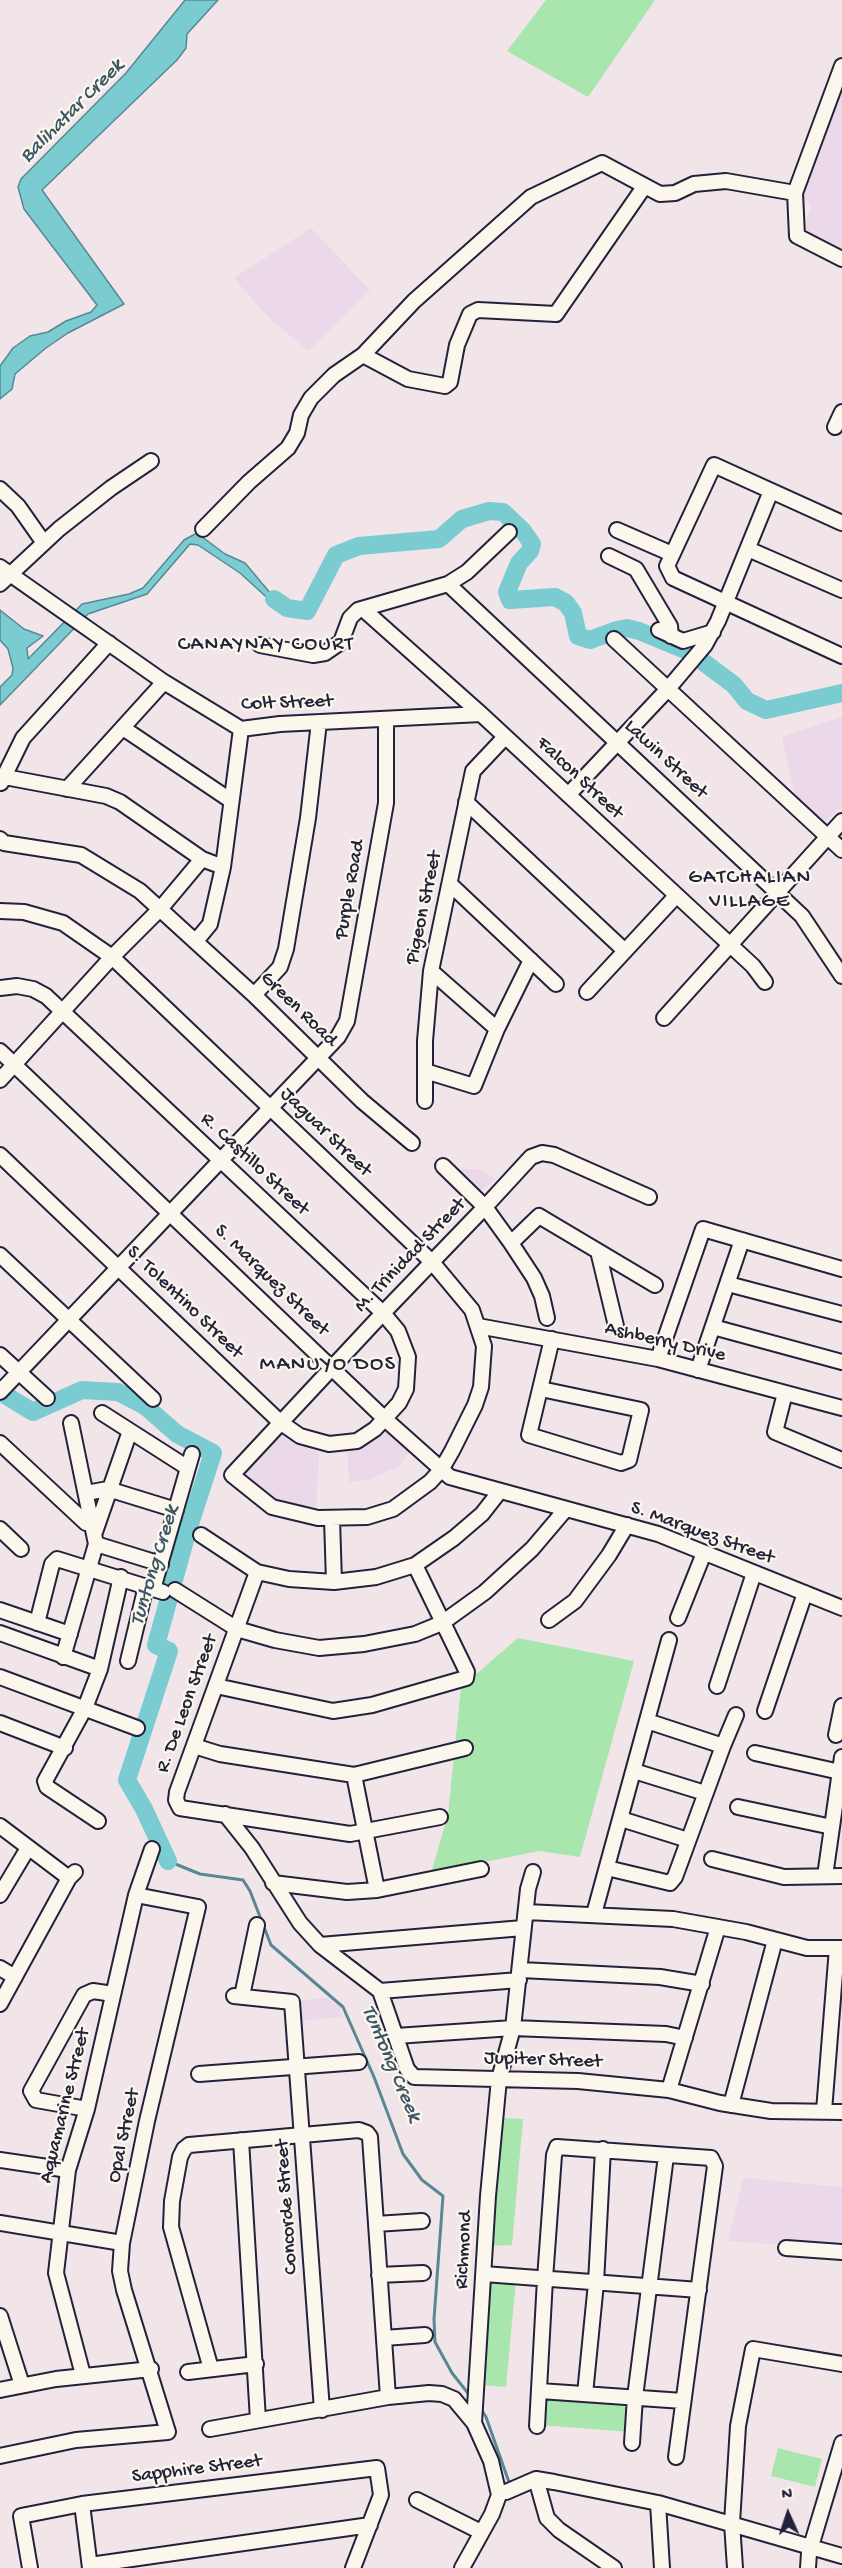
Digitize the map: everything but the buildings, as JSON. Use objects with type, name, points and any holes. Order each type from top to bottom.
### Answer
[{"type":"street","points":[[842,66],[795,193],[797,236],[842,259]]},
{"type":"street","points":[[203,530],[249,482],[288,448],[297,433],[301,415],[311,398],[334,375],[363,355],[414,301],[531,197],[602,163],[644,187],[668,194],[694,184],[726,181],[795,193]]},
{"type":"street","points":[[363,355],[408,379],[445,386],[450,382],[457,345],[470,314],[478,310],[556,314],[644,187]]},
{"type":"street","points":[[835,427],[842,412]]},
{"type":"street","points":[[3,576],[111,488],[151,461]]},
{"type":"street","points":[[842,523],[714,465],[667,566],[669,575],[842,656]]},
{"type":"street","points":[[0,489],[18,507],[44,543]]},
{"type":"street","points":[[568,795],[668,690],[705,645],[726,602],[771,491]]},
{"type":"street","points":[[616,530],[672,554]]},
{"type":"street","points":[[260,645],[313,655],[325,653],[341,642],[353,614],[448,584],[467,572],[509,532]]},
{"type":"street","points":[[747,549],[842,590]]},
{"type":"street","points":[[609,556],[636,569],[670,626],[665,633],[683,641],[713,632]]},
{"type":"street","name":"Colt Street","points":[[3,576],[68,614],[164,682],[241,729],[318,722],[481,714]]},
{"type":"street","name":"Lawin Street","points":[[448,584],[778,893],[812,928],[842,976]]},
{"type":"street","name":"Falcon Street","points":[[363,609],[481,714],[753,966],[765,982]]},
{"type":"street","points":[[614,639],[842,850]]},
{"type":"street","points":[[109,643],[23,738],[2,781],[106,796],[120,802],[202,859],[223,867]]},
{"type":"street","points":[[67,789],[164,682]]},
{"type":"street","name":"Purple Road","points":[[2,1390],[338,1037],[347,1021],[386,803],[386,718]]},
{"type":"street","points":[[254,995],[280,967],[285,949],[310,806],[318,722]]},
{"type":"street","points":[[123,728],[230,800]]},
{"type":"street","points":[[196,941],[210,924],[223,867],[241,729]]},
{"type":"street","name":"Pigeon Street","points":[[424,1101],[431,971],[466,802],[473,771],[505,737]]},
{"type":"street","points":[[466,802],[625,951]]},
{"type":"street","points":[[664,1018],[842,822]]},
{"type":"street","name":"Green Road","points":[[0,839],[4,843],[81,855],[118,875],[159,907],[319,1057],[362,1101],[412,1143]]},
{"type":"street","points":[[0,1080],[202,859]]},
{"type":"street","points":[[450,884],[556,984]]},
{"type":"street","points":[[587,993],[676,896]]},
{"type":"street","name":"Jaguar Street","points":[[0,911],[24,912],[63,923],[112,957],[432,1262],[463,1296],[478,1326],[484,1346],[481,1387],[475,1405],[441,1470],[418,1492],[393,1509],[367,1517],[332,1519],[302,1516],[272,1507],[232,1475]]},
{"type":"street","points":[[425,1071],[474,1086],[497,1029],[531,960]]},
{"type":"street","points":[[431,971],[497,1029]]},
{"type":"street","name":"R. Castillo Street","points":[[0,988],[17,986],[33,989],[46,996],[383,1313],[398,1331],[408,1357],[405,1389],[386,1419]]},
{"type":"street","name":"S. Marquez Street","points":[[0,1051],[386,1419],[450,1477],[658,1534],[842,1608]]},
{"type":"street","name":"M. Trinidad Street","points":[[232,1475],[525,1162],[542,1153],[554,1155],[649,1197]]},
{"type":"street","name":"S. Tolentino Street","points":[[0,1155],[280,1422],[300,1436],[315,1442],[343,1444],[367,1436],[386,1419]]},
{"type":"street","points":[[442,1166],[485,1207],[511,1243],[534,1278],[548,1318]]},
{"type":"street","points":[[511,1243],[539,1216],[655,1285]]},
{"type":"street","points":[[658,1359],[703,1229],[842,1269]]},
{"type":"street","points":[[699,1370],[742,1240]]},
{"type":"street","points":[[598,1251],[616,1326]]},
{"type":"street","points":[[0,1255],[153,1400]]},
{"type":"street","points":[[728,1284],[842,1314]]},
{"type":"street","name":"Ashberry Drive","points":[[478,1326],[658,1359],[842,1408]]},
{"type":"street","points":[[713,1327],[842,1362]]},
{"type":"street","points":[[541,1389],[641,1410],[629,1460],[621,1463],[529,1435],[552,1339]]},
{"type":"street","points":[[0,1356],[47,1398]]},
{"type":"street","points":[[785,1393],[775,1432],[842,1460]]},
{"type":"street","points":[[102,1413],[130,1431],[190,1461],[161,1564],[159,1589],[128,1661]]},
{"type":"street","points":[[71,1423],[92,1534]]},
{"type":"street","points":[[63,1657],[87,1567],[92,1534],[130,1431]]},
{"type":"street","points":[[0,1443],[92,1534],[161,1564]]},
{"type":"street","points":[[86,1493],[108,1489],[176,1510]]},
{"type":"street","points":[[201,1535],[257,1572],[289,1579],[334,1582],[376,1577],[415,1566],[482,1514],[500,1491]]},
{"type":"street","points":[[37,1623],[53,1562],[61,1558],[159,1589],[237,1629],[275,1640],[319,1648],[375,1642],[415,1634],[442,1623],[510,1570],[566,1509]]},
{"type":"street","points":[[332,1519],[334,1582]]},
{"type":"street","points":[[549,1620],[575,1601],[627,1525]]},
{"type":"street","points":[[0,1529],[21,1549]]},
{"type":"street","points":[[678,1618],[704,1553]]},
{"type":"street","points":[[216,1686],[333,1712],[372,1705],[466,1678],[467,1672],[415,1566]]},
{"type":"street","name":"R. De Leon Street","points":[[225,1814],[180,1808],[176,1800],[177,1792],[257,1572]]},
{"type":"street","points":[[717,1686],[754,1574]]},
{"type":"street","points":[[98,1821],[45,1785],[46,1778],[65,1748],[85,1708],[100,1670],[121,1577]]},
{"type":"street","points":[[765,1711],[805,1593]]},
{"type":"street","points":[[0,1610],[70,1634]]},
{"type":"street","points":[[0,1633],[100,1670]]},
{"type":"street","points":[[594,1914],[669,1640]]},
{"type":"street","points":[[0,1677],[137,1728]]},
{"type":"street","points":[[836,1736],[842,1706]]},
{"type":"street","points":[[607,1868],[670,1883],[675,1877],[736,1715]]},
{"type":"street","points":[[647,1721],[723,1746]]},
{"type":"street","points":[[0,1724],[65,1748]]},
{"type":"street","points":[[194,1746],[220,1754],[354,1775],[465,1749]]},
{"type":"street","points":[[755,1753],[840,1772]]},
{"type":"street","points":[[825,1876],[842,1756]]},
{"type":"street","points":[[634,1771],[705,1793]]},
{"type":"street","points":[[354,1775],[367,1832],[376,1890]]},
{"type":"street","points":[[738,1806],[832,1827]]},
{"type":"street","points":[[225,1814],[350,1834],[441,1817]]},
{"type":"street","points":[[225,1814],[252,1848],[300,1923],[320,1945],[380,1991],[396,2036],[513,2028],[666,2034],[685,2038]]},
{"type":"street","points":[[621,1819],[688,1840]]},
{"type":"street","points":[[0,1826],[27,1848],[72,1875],[0,2004]]},
{"type":"street","points":[[0,1895],[27,1848]]},
{"type":"street","name":"Aquamarine Street","points":[[83,2375],[56,2273],[68,2170],[87,2109],[136,1895],[152,1849]]},
{"type":"street","points":[[712,1859],[784,1877],[842,1876]]},
{"type":"street","points":[[273,1883],[347,1892],[376,1890],[481,1869]]},
{"type":"street","name":"Richmond","points":[[474,2418],[499,2079],[513,2028],[528,1889],[533,1872]]},
{"type":"street","name":"Opal Street","points":[[0,2456],[76,2440],[168,2432],[120,2271],[122,2243],[198,1907],[136,1895]]},
{"type":"street","points":[[526,1912],[673,1919],[807,1948],[840,1948],[824,2111]]},
{"type":"street","name":"Concorde Street","points":[[256,1925],[238,1996],[292,2002],[322,2410]]},
{"type":"street","points":[[669,2090],[718,1927]]},
{"type":"street","points":[[320,1945],[523,1929]]},
{"type":"street","points":[[731,2105],[775,1940]]},
{"type":"street","points":[[0,1968],[15,1977]]},
{"type":"street","points":[[380,1991],[520,1975],[660,1977],[702,1984]]},
{"type":"street","points":[[87,2109],[36,2100],[31,2091],[84,1995],[93,1991],[113,1994]]},
{"type":"street","name":"Jupiter Street","points":[[396,2036],[406,2069],[414,2078],[578,2081],[669,2090],[731,2105],[771,2111],[842,2112]]},
{"type":"street","points":[[199,2074],[359,2062]]},
{"type":"street","points":[[211,2370],[171,2227],[172,2201],[180,2157],[189,2145],[359,2130],[370,2137],[388,2397]]},
{"type":"street","points":[[241,2140],[258,2420]]},
{"type":"street","points":[[537,2426],[545,2278],[557,2147],[711,2158],[714,2166],[676,2457]]},
{"type":"street","points":[[585,2394],[596,2283],[603,2149]]},
{"type":"street","points":[[632,2443],[635,2397],[666,2156]]},
{"type":"street","points":[[0,2160],[68,2170]]},
{"type":"street","points":[[376,2224],[422,2221]]},
{"type":"street","points":[[0,2223],[122,2243]]},
{"type":"street","points":[[786,2248],[842,2252]]},
{"type":"street","points":[[380,2276],[423,2272]]},
{"type":"street","points":[[484,2274],[699,2290]]},
{"type":"street","points":[[0,2316],[22,2385]]},
{"type":"street","points":[[384,2338],[425,2335]]},
{"type":"street","points":[[735,2568],[732,2523],[738,2426],[753,2349],[842,2364]]},
{"type":"street","points":[[188,2372],[256,2364]]},
{"type":"street","points":[[0,2390],[83,2375],[151,2369]]},
{"type":"street","points":[[540,2391],[682,2401]]},
{"type":"street","points":[[210,2429],[388,2397],[442,2394],[458,2402],[474,2418],[490,2461],[499,2495],[492,2514],[462,2568]]},
{"type":"street","points":[[808,2568],[811,2546],[842,2443]]},
{"type":"street","name":"Sapphire Street","points":[[30,2568],[21,2516],[82,2504],[378,2468],[381,2495],[370,2525]]},
{"type":"street","points":[[506,2492],[536,2480],[658,2503],[842,2556]]},
{"type":"street","points":[[536,2480],[548,2518],[559,2530],[614,2568]]},
{"type":"street","points":[[417,2500],[481,2532]]},
{"type":"street","points":[[658,2503],[662,2568]]},
{"type":"street","points":[[82,2504],[90,2566],[370,2525],[353,2568]]},
{"type":"street","points":[[171,2553],[174,2568]]},
{"type":"shaded area","points":[[842,77],[842,250],[802,229],[812,206],[797,192]]},
{"type":"shaded area","points":[[311,228],[370,290],[308,351],[267,316],[234,278]]},
{"type":"shaded area","points":[[842,717],[842,806],[823,824],[796,800],[782,737]]},
{"type":"shaded area","points":[[459,1169],[479,1169],[496,1179],[478,1192]]},
{"type":"shaded area","points":[[385,1425],[410,1451],[398,1467],[368,1480],[349,1482],[347,1449],[354,1448]]},
{"type":"shaded area","points":[[278,1428],[299,1444],[319,1453],[316,1509],[293,1511],[275,1506],[239,1478]]},
{"type":"shaded area","points":[[327,1998],[340,2007],[342,2017],[298,2021],[296,2001]]},
{"type":"shaded area","points":[[743,2178],[842,2187],[842,2249],[728,2241]]},
{"type":"green space","points":[[546,0],[655,0],[588,97],[507,51]]},
{"type":"green space","points":[[518,1638],[634,1661],[580,1857],[539,1851],[431,1873],[448,1814],[461,1687]]},
{"type":"green space","points":[[500,2118],[523,2119],[512,2245],[489,2246]]},
{"type":"green space","points":[[487,2277],[516,2280],[506,2387],[482,2385]]},
{"type":"green space","points":[[541,2394],[633,2399],[630,2432],[539,2425]]},
{"type":"green space","points":[[778,2448],[822,2459],[815,2487],[771,2476]]},
{"type":"water","points":[[185,0],[218,0],[187,34],[186,48],[177,60],[42,190],[124,304],[68,333],[46,348],[15,374],[12,389],[0,399],[0,366],[13,348],[30,336],[48,332],[66,321],[91,312],[97,305],[24,209],[18,187],[21,179],[126,73]]},
{"type":"water","points":[[197,533],[225,554],[245,563],[271,594],[284,605],[296,609],[295,612],[273,603],[240,573],[198,545],[190,544],[147,594],[88,614],[0,705],[0,687],[12,675],[13,668],[8,649],[0,640],[0,610],[24,629],[43,636],[27,648],[28,659],[82,604],[129,594],[143,588],[184,540]]},
{"type":"waterway","points":[[274,599],[287,608],[307,611],[336,555],[359,546],[439,539],[462,519],[489,511],[503,512],[523,531],[532,544],[530,551],[519,563],[507,592],[510,600],[555,597],[566,603],[573,613],[578,636],[590,640],[627,628],[690,652],[734,685],[747,701],[766,710],[842,693]]},
{"type":"waterway","name":"Tuntong Creek","points":[[0,1392],[33,1412],[82,1390],[118,1392],[145,1406],[177,1434],[213,1453],[187,1533],[156,1645],[169,1651],[127,1780],[144,1809],[168,1861]]},
{"type":"waterway","name":"Tuntong Creek","points":[[168,1861],[200,1874],[243,1880],[250,1891],[271,1945],[343,2007],[374,2077],[403,2154],[422,2180],[443,2196],[434,2319],[435,2342],[452,2373],[471,2397]]},
{"type":"waterway","name":"Tuntong Creek","points":[[481,2409],[486,2417],[510,2485]]},
{"type":"district","name":"CANAYNAY COURT","points":[[266,646]]},
{"type":"district","name":"GATCHALIAN VILLAGE","points":[[750,891]]},
{"type":"district","name":"MANUYO DOS","points":[[328,1366]]},
{"type":"water label","name":"Balihatar Creek","points":[[73,112]]}]
